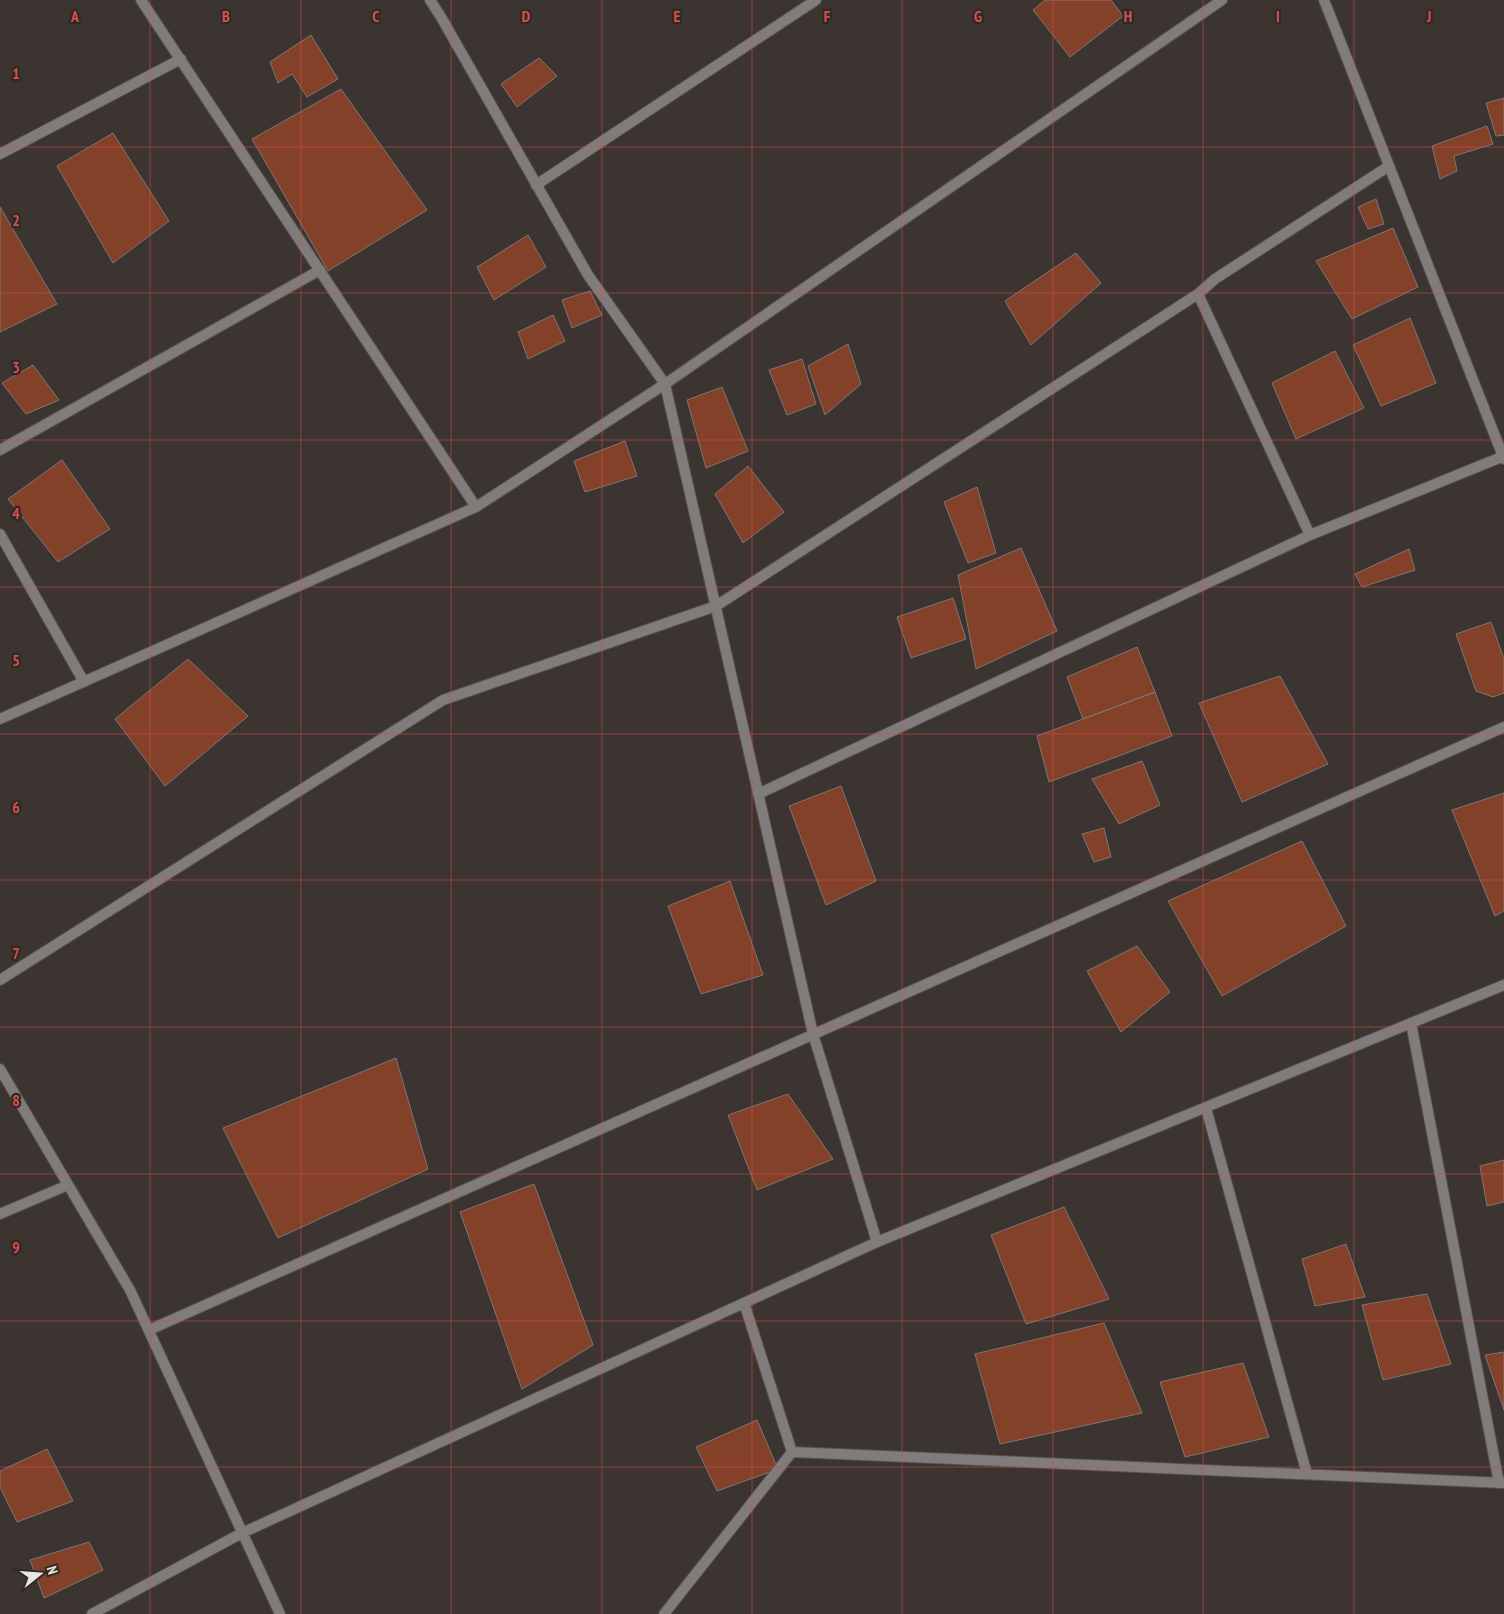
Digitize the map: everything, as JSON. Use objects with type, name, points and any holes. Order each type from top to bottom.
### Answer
[{"type":"street","points":[[141,0],[476,507]]},
{"type":"street","points":[[430,0],[588,275],[665,384],[813,1034],[877,1242]]},
{"type":"street","points":[[536,185],[816,0]]},
{"type":"street","points":[[0,719],[476,507],[665,384],[1222,0]]},
{"type":"street","points":[[758,794],[1310,534],[1504,457],[1324,0]]},
{"type":"street","points":[[0,154],[180,59]]},
{"type":"street","points":[[0,980],[443,700],[716,606],[1198,294],[1215,279],[1389,166]]},
{"type":"street","points":[[0,450],[320,270]]},
{"type":"street","points":[[1198,294],[1310,534]]},
{"type":"street","points":[[0,534],[84,682]]},
{"type":"street","points":[[149,1330],[1504,727]]},
{"type":"street","points":[[92,1614],[242,1533],[877,1242],[1504,985]]},
{"type":"street","points":[[792,1452],[1501,1483],[1411,1024]]},
{"type":"street","points":[[0,1069],[130,1290],[280,1614]]},
{"type":"street","points":[[1206,1108],[1307,1474]]},
{"type":"street","points":[[0,1214],[68,1185]]},
{"type":"street","points":[[744,1303],[792,1452]]},
{"type":"street","points":[[664,1614],[792,1452]]},
{"type":"building","points":[[1045,0],[1111,0],[1123,16],[1070,57],[1033,10]]},
{"type":"building","points":[[311,35],[338,79],[307,97],[292,74],[278,83],[270,62]]},
{"type":"building","points":[[539,58],[557,76],[517,107],[501,84]]},
{"type":"building","points":[[341,89],[427,210],[328,271],[252,139]]},
{"type":"building","points":[[1504,98],[1504,135],[1496,136],[1486,103]]},
{"type":"building","points":[[1487,126],[1493,144],[1454,156],[1457,171],[1440,179],[1432,146]]},
{"type":"building","points":[[113,133],[169,221],[113,263],[57,166]]},
{"type":"building","points":[[1376,199],[1384,224],[1368,229],[1358,207]]},
{"type":"building","points":[[0,207],[57,304],[0,332]]},
{"type":"building","points":[[1393,228],[1418,287],[1352,319],[1316,261]]},
{"type":"building","points":[[528,235],[546,267],[494,300],[477,267]]},
{"type":"building","points":[[1076,253],[1101,283],[1031,345],[1005,301]]},
{"type":"building","points":[[590,291],[602,315],[572,328],[562,300]]},
{"type":"building","points":[[553,315],[565,341],[528,359],[518,332]]},
{"type":"building","points":[[1410,318],[1436,383],[1381,406],[1353,345]]},
{"type":"building","points":[[848,344],[861,384],[825,415],[808,366]]},
{"type":"building","points":[[1335,351],[1364,408],[1296,439],[1272,383]]},
{"type":"building","points":[[802,359],[816,404],[787,415],[769,370]]},
{"type":"building","points":[[33,365],[59,400],[26,414],[2,383]]},
{"type":"building","points":[[722,387],[748,451],[706,468],[687,400]]},
{"type":"building","points":[[625,441],[637,476],[585,492],[574,461]]},
{"type":"building","points":[[62,460],[110,529],[58,562],[8,499]]},
{"type":"building","points":[[748,466],[784,512],[743,543],[715,494]]},
{"type":"building","points":[[977,487],[996,553],[968,563],[944,502]]},
{"type":"building","points":[[1021,548],[1057,631],[976,669],[958,575]]},
{"type":"building","points":[[1409,549],[1415,570],[1362,587],[1355,574]]},
{"type":"building","points":[[953,598],[966,639],[911,658],[897,617]]},
{"type":"building","points":[[1491,622],[1504,659],[1504,693],[1493,697],[1476,691],[1456,634]]},
{"type":"building","points":[[1137,647],[1155,692],[1083,719],[1067,677]]},
{"type":"building","points":[[188,659],[248,716],[165,786],[115,719]]},
{"type":"building","points":[[1280,676],[1328,764],[1242,802],[1199,703]]},
{"type":"building","points":[[1155,692],[1172,736],[1049,782],[1037,736]]},
{"type":"building","points":[[1142,761],[1160,805],[1119,824],[1092,779]]},
{"type":"building","points":[[841,786],[876,881],[826,905],[789,806]]},
{"type":"building","points":[[1504,793],[1504,911],[1495,916],[1452,810]]},
{"type":"building","points":[[1104,828],[1111,857],[1094,862],[1082,834]]},
{"type":"building","points":[[1302,841],[1346,926],[1222,996],[1168,901]]},
{"type":"building","points":[[730,881],[763,975],[701,994],[668,906]]},
{"type":"building","points":[[1137,946],[1170,992],[1121,1032],[1087,971]]},
{"type":"building","points":[[396,1058],[428,1169],[278,1238],[223,1128]]},
{"type":"building","points":[[788,1094],[833,1159],[757,1190],[728,1115]]},
{"type":"building","points":[[1504,1160],[1504,1202],[1487,1206],[1480,1166]]},
{"type":"building","points":[[534,1184],[593,1345],[522,1389],[460,1212]]},
{"type":"building","points":[[1064,1207],[1109,1299],[1026,1324],[991,1235]]},
{"type":"building","points":[[1346,1244],[1365,1297],[1315,1306],[1302,1259]]},
{"type":"building","points":[[1427,1294],[1451,1364],[1383,1380],[1362,1305]]},
{"type":"building","points":[[1104,1323],[1142,1413],[1000,1444],[975,1354]]},
{"type":"building","points":[[1504,1352],[1504,1410],[1485,1355]]},
{"type":"building","points":[[1243,1363],[1269,1437],[1185,1457],[1160,1382]]},
{"type":"building","points":[[757,1420],[778,1469],[717,1491],[696,1447]]},
{"type":"building","points":[[47,1449],[73,1501],[17,1522],[0,1487],[0,1471]]},
{"type":"building","points":[[89,1542],[103,1570],[44,1598],[30,1560]]}]
